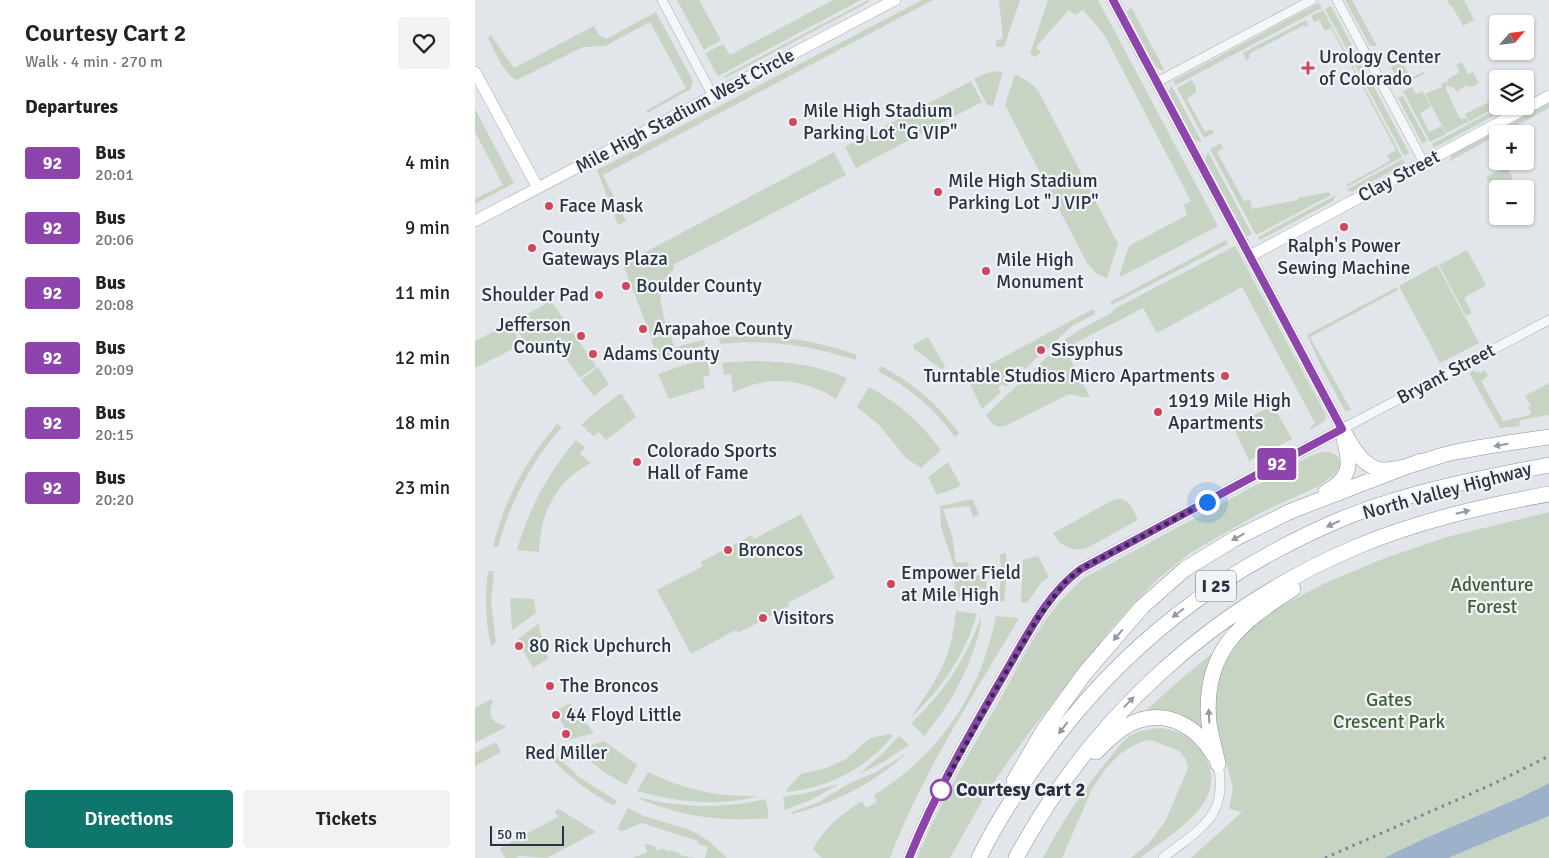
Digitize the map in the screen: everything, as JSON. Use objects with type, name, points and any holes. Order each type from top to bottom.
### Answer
[{"type":"highway","points":[[1342,429],[1364,460],[1376,468],[1386,470],[1400,468],[1451,453],[1549,436]]},
{"type":"highway","points":[[981,855],[1005,795],[1043,731],[1085,673],[1143,607],[1185,570],[1236,538],[1334,487],[1347,475],[1349,460],[1342,429]]},
{"type":"highway","points":[[1282,515],[1421,461]]},
{"type":"highway","name":"North Valley Highway","points":[[981,855],[1016,793],[1079,708],[1131,653],[1197,599],[1277,550],[1345,518],[1439,489],[1549,465]]},
{"type":"highway","name":"North Valley Highway","points":[[1016,858],[1061,785],[1103,730],[1152,679],[1193,644],[1245,607],[1301,574],[1356,547],[1417,525],[1483,507],[1549,494]]},
{"type":"highway","points":[[1219,764],[1209,723],[1209,694],[1217,660],[1233,635],[1266,606],[1305,582],[1373,544],[1417,525]]},
{"type":"highway","points":[[1027,839],[1094,754],[1119,731],[1136,721],[1161,718],[1181,723],[1203,739],[1219,764]]},
{"type":"street","points":[[662,0],[713,96]]},
{"type":"street","points":[[909,858],[921,827],[992,696],[1039,616],[1066,581],[1081,569],[1342,429],[1113,0]]},
{"type":"street","points":[[1157,82],[1312,0]]},
{"type":"street","points":[[1337,0],[1424,163]]},
{"type":"street","name":"Mile High Stadium West Circle","points":[[475,221],[890,1]]},
{"type":"street","points":[[475,72],[538,188]]},
{"type":"street","name":"Clay Street","points":[[1250,256],[1549,96]]},
{"type":"street","name":"Bryant Street","points":[[1342,429],[1549,320]]},
{"type":"street","points":[[1163,858],[1214,814],[1222,788],[1219,764]]},
{"type":"green space","points":[[677,0],[699,0],[721,40],[704,50]]},
{"type":"green space","points":[[833,0],[861,0],[718,76],[705,53],[723,44],[730,55]]},
{"type":"green space","points":[[868,0],[869,2],[725,78],[724,76]]},
{"type":"green space","points":[[922,0],[933,0],[603,175],[626,221],[618,225],[597,170]]},
{"type":"green space","points":[[999,0],[1020,0],[1004,47],[996,47],[996,40],[1003,39]]},
{"type":"green space","points":[[1048,0],[1098,0],[1218,226],[1122,276],[1119,276],[1129,246],[1187,215],[1184,205],[1191,201],[1106,38],[1083,10],[1075,15],[1069,10],[1036,47],[1041,52],[1036,57],[1030,54]]},
{"type":"green space","points":[[1345,0],[1352,0],[1377,46],[1370,46]]},
{"type":"green space","points":[[1447,0],[1464,0],[1474,20],[1463,26]]},
{"type":"green space","points":[[1319,3],[1322,8],[1176,85],[1173,81]]},
{"type":"green space","points":[[1331,6],[1409,153],[1404,156],[1325,9]]},
{"type":"green space","points":[[1131,7],[1164,69],[1163,71],[1156,67],[1127,12]]},
{"type":"green space","points":[[1323,10],[1402,157],[1347,187],[1346,185],[1390,161],[1387,155],[1396,150],[1331,28],[1325,31],[1319,20],[1314,22],[1311,16]]},
{"type":"green space","points":[[656,12],[693,81],[691,89],[647,113],[646,111],[686,88],[650,22],[605,46],[583,47],[517,80],[504,68],[488,38],[491,35],[514,68],[594,26],[599,35],[606,39]]},
{"type":"green space","points":[[1306,20],[1309,25],[1306,27],[1304,25],[1249,54],[1250,58],[1246,60],[1243,53]]},
{"type":"green space","points":[[1404,60],[1403,64],[1411,78],[1423,72],[1424,74],[1401,86],[1391,67]]},
{"type":"green space","points":[[1462,62],[1468,74],[1473,72],[1479,83],[1471,87],[1466,85],[1457,92],[1453,87],[1447,86],[1448,79],[1460,72],[1456,65]]},
{"type":"green space","points":[[997,71],[1003,72],[993,106],[987,105],[974,79],[983,74]]},
{"type":"green space","points":[[1015,74],[1032,84],[1039,92],[1118,244],[1107,278],[1097,274],[1087,263],[1005,105]]},
{"type":"green space","points":[[1192,80],[1196,92],[1187,99],[1205,132],[1211,129],[1214,133],[1204,138],[1177,88]]},
{"type":"green space","points":[[971,81],[982,102],[856,168],[845,147]]},
{"type":"green space","points":[[1447,81],[1446,89],[1459,117],[1461,119],[1466,118],[1468,122],[1446,133],[1425,94],[1442,87],[1441,84]]},
{"type":"green space","points":[[1171,85],[1202,142],[1195,140],[1169,92]]},
{"type":"green space","points":[[1412,87],[1416,95],[1422,91],[1431,107],[1420,113],[1429,132],[1441,126],[1446,134],[1430,142],[1403,91]]},
{"type":"green space","points":[[1403,96],[1427,141],[1422,143],[1398,98]]},
{"type":"green space","points":[[1489,102],[1489,111],[1469,122],[1465,114]]},
{"type":"green space","points":[[1549,103],[1549,108],[1518,125],[1508,125],[1526,115],[1534,115],[1534,111]]},
{"type":"green space","points":[[475,109],[514,183],[475,204],[475,199],[503,185],[475,132]]},
{"type":"green space","points":[[1489,113],[1489,115],[1495,115],[1434,148],[1432,144]]},
{"type":"green space","points":[[1489,135],[1489,139],[1450,161],[1451,155]]},
{"type":"green space","points":[[1221,143],[1223,148],[1217,152],[1244,201],[1250,200],[1252,209],[1329,192],[1331,195],[1256,235],[1210,149]]},
{"type":"green space","points":[[834,152],[846,175],[673,265],[674,269],[667,276],[661,291],[663,315],[669,332],[651,337],[623,264]]},
{"type":"green space","points":[[1208,152],[1252,234],[1247,237],[1205,159]]},
{"type":"green space","points":[[1403,159],[1405,164],[1352,192],[1346,190]]},
{"type":"green space","points":[[1500,170],[1508,170],[1512,180],[1489,180],[1489,183],[1486,177]]},
{"type":"green space","points":[[1336,195],[1333,201],[1260,240],[1258,237]]},
{"type":"green space","points":[[1226,240],[1228,244],[1112,305],[1110,302]]},
{"type":"green space","points":[[1235,246],[1326,415],[1325,421],[1311,429],[1310,427],[1315,423],[1242,287],[1157,333],[1143,308],[1079,341],[1066,349],[1066,351],[1090,397],[1067,395],[1002,427],[994,425],[990,421],[986,415],[1066,339],[1113,312],[1114,309]]},
{"type":"green space","points":[[1467,250],[1486,285],[1464,298],[1472,313],[1466,316],[1439,265]]},
{"type":"green space","points":[[1437,265],[1479,343],[1440,363],[1399,286]]},
{"type":"green space","points":[[1397,287],[1398,290],[1310,337],[1351,410],[1345,411],[1307,335]]},
{"type":"green space","points":[[551,301],[596,366],[580,378],[564,357],[552,348],[536,344],[526,346],[513,322]]},
{"type":"green space","points":[[1093,309],[1095,314],[1073,325],[1045,351],[1042,348],[1037,352],[1040,355],[1025,369],[1022,366],[1017,371],[1020,374],[1006,387],[1002,384],[998,389],[1001,392],[982,409],[969,382],[970,375]]},
{"type":"green space","points":[[510,323],[521,345],[475,368],[475,341]]},
{"type":"green space","points":[[670,333],[674,346],[656,353],[651,339]]},
{"type":"green space","points":[[739,336],[799,340],[857,355],[855,360],[822,350],[788,344],[755,342],[720,344],[719,338]]},
{"type":"green space","points":[[928,337],[945,366],[944,368],[941,369],[913,348],[914,344]]},
{"type":"green space","points":[[704,340],[705,345],[658,359],[656,354],[683,345]]},
{"type":"green space","points":[[707,359],[710,375],[703,377],[705,388],[669,399],[658,374]]},
{"type":"green space","points":[[749,361],[811,366],[847,378],[836,399],[811,387],[785,381],[759,383],[733,393],[731,374],[724,375],[722,363]]},
{"type":"green space","points":[[881,366],[924,395],[951,422],[959,433],[955,437],[947,426],[920,399],[878,371]]},
{"type":"green space","points":[[598,367],[609,384],[594,396],[581,380]]},
{"type":"green space","points":[[1474,370],[1476,373],[1479,371],[1480,373],[1485,370],[1488,376],[1481,381],[1503,421],[1530,415],[1531,411],[1527,408],[1531,406],[1525,396],[1549,383],[1549,415],[1520,420],[1519,426],[1500,428],[1469,373]]},
{"type":"green space","points":[[869,387],[890,399],[908,414],[941,450],[921,468],[906,458],[879,425],[857,407]]},
{"type":"green space","points":[[621,393],[624,397],[609,409],[624,398],[636,417],[606,440],[599,432],[594,436],[585,429],[590,424],[585,428],[581,425],[598,410]]},
{"type":"green space","points":[[1273,405],[1292,439],[1249,461],[1233,426]]},
{"type":"green space","points":[[557,424],[562,427],[531,468],[515,498],[498,547],[493,547],[503,513],[517,481],[535,452]]},
{"type":"green space","points":[[576,440],[585,447],[580,454],[591,463],[568,479],[552,500],[543,524],[539,552],[517,550],[527,520],[548,478]]},
{"type":"green space","points":[[1328,452],[1339,458],[1340,467],[1336,473],[1319,486],[1262,512],[1190,553],[1159,578],[1135,602],[1031,730],[990,787],[950,858],[917,858],[965,760],[1035,636],[1057,605],[1070,591],[1084,578],[1310,456]]},
{"type":"green space","points":[[948,462],[961,486],[937,495],[928,477]]},
{"type":"green space","points":[[973,499],[979,515],[973,517],[969,506],[943,509],[952,536],[956,563],[968,562],[969,575],[987,576],[985,599],[955,597],[954,566],[941,527],[940,506]]},
{"type":"green space","points":[[1120,499],[1129,504],[1138,520],[1087,548],[1076,549],[1067,547],[1053,533],[1113,500]]},
{"type":"green space","name":"Gates Crescent Park","points":[[1549,512],[1549,783],[1384,858],[1191,858],[1242,812],[1229,809],[1233,788],[1214,712],[1216,684],[1220,669],[1238,638],[1274,610],[1323,584],[1385,558],[1447,537]]},
{"type":"green space","points":[[801,514],[835,578],[788,603],[789,606],[738,633],[736,630],[691,654],[657,590],[703,566],[701,562],[752,535],[754,539]]},
{"type":"green space","points":[[1006,553],[1007,571],[1004,602],[999,601],[1000,554]]},
{"type":"green space","points":[[1038,556],[1049,577],[1041,583],[1027,603],[1021,602],[1023,560]]},
{"type":"green space","points":[[488,571],[494,571],[491,602],[496,642],[491,646],[486,609]]},
{"type":"green space","points":[[510,598],[534,599],[536,613],[512,630]]},
{"type":"green space","points":[[956,611],[977,614],[972,629],[959,657],[942,683],[911,717],[933,683],[947,656]]},
{"type":"green space","points":[[996,616],[1019,618],[933,765],[903,826],[890,858],[822,858],[813,849],[828,828],[862,801],[866,808],[877,802],[874,795],[898,779],[919,760],[955,719],[980,670]]},
{"type":"green space","points":[[981,617],[977,640],[962,679],[941,714],[924,736],[911,723],[923,712],[952,675],[968,647]]},
{"type":"green space","points":[[538,624],[548,659],[533,668],[517,640]]},
{"type":"green space","points":[[1215,651],[1204,678],[1201,699],[1211,744],[1200,730],[1140,716],[1182,678]]},
{"type":"green space","points":[[491,699],[493,702],[491,706],[492,717],[496,723],[506,727],[475,743],[475,708]]},
{"type":"green space","points":[[570,703],[594,733],[569,740],[564,726],[555,711]]},
{"type":"green space","points":[[1160,728],[1172,730],[1194,742],[1202,752],[1210,769],[1211,785],[1205,800],[1195,814],[1168,838],[1140,858],[1131,858],[1150,842],[1166,820],[1188,768],[1186,759],[1179,751],[1151,740],[1144,741],[1121,753],[1106,768],[1092,789],[1062,858],[1043,858],[1057,832],[1081,796],[1121,744],[1137,732]]},
{"type":"green space","points":[[890,734],[893,736],[882,748],[871,758],[845,775],[817,786],[787,792],[787,789],[801,774],[826,768],[846,759],[870,738]]},
{"type":"green space","points":[[899,736],[909,745],[885,761],[858,775],[880,756]]},
{"type":"green space","points":[[604,741],[637,765],[626,785],[604,772],[576,750]]},
{"type":"green space","points":[[496,742],[501,752],[475,766],[475,753]]},
{"type":"green space","points":[[907,753],[882,774],[854,791],[824,804],[792,814],[792,812],[817,803],[850,783],[876,772]]},
{"type":"green space","points":[[556,755],[579,777],[617,801],[614,806],[572,778],[550,757]]},
{"type":"green space","points":[[648,772],[702,791],[716,794],[759,796],[729,801],[698,802],[667,798],[637,791]]},
{"type":"green space","points":[[839,784],[813,799],[785,810],[783,797]]},
{"type":"green space","points":[[638,797],[654,801],[702,806],[718,806],[766,799],[769,818],[727,819],[686,814]]},
{"type":"green space","points":[[628,808],[644,816],[698,834],[727,858],[705,858],[708,847],[698,844],[698,841],[642,823],[622,831],[617,829]]},
{"type":"green space","points":[[559,809],[596,832],[547,858],[520,856],[505,858],[500,848],[558,817],[555,811]]},
{"type":"green space","points":[[1549,816],[1549,858],[1448,858],[1459,853]]},
{"type":"green space","points":[[644,843],[656,847],[655,849],[660,851],[661,848],[670,852],[671,850],[680,853],[680,855],[695,858],[633,858],[647,852]]},
{"type":"water","points":[[1549,783],[1549,816],[1448,858],[1384,858],[1519,798]]},
{"type":"railway","points":[[1325,858],[1493,784],[1549,756]]},
{"type":"bus line","name":"92","points":[[909,858],[921,827],[992,696],[1039,616],[1066,581],[1081,569],[1342,429],[1113,0]]},
{"type":"place","name":"Urology Center of Colorado","points":[[1308,68]]},
{"type":"place","name":"Mile High Stadium Parking Lot \"G VIP\"","points":[[793,122]]},
{"type":"place","name":"Mile High Stadium Parking Lot \"J VIP\"","points":[[938,192]]},
{"type":"place","name":"Face Mask","points":[[549,206]]},
{"type":"place","name":"Ralph's Power Sewing Machine","points":[[1344,227]]},
{"type":"place","name":"County Gateways Plaza","points":[[532,248]]},
{"type":"place","name":"Mile High Monument","points":[[986,271]]},
{"type":"place","name":"Boulder County","points":[[626,286]]},
{"type":"place","name":"Shoulder Pad","points":[[599,295]]},
{"type":"place","name":"Arapahoe County","points":[[643,329]]},
{"type":"place","name":"Jefferson County","points":[[581,336]]},
{"type":"place","name":"Sisyphus","points":[[1041,350]]},
{"type":"place","name":"Adams County","points":[[593,354]]},
{"type":"place","name":"Turntable Studios Micro Apartments","points":[[1225,376]]},
{"type":"place","name":"1919 Mile High Apartments","points":[[1158,412]]},
{"type":"place","name":"Colorado Sports Hall of Fame","points":[[637,462]]},
{"type":"place","name":"Broncos","points":[[728,550]]},
{"type":"place","name":"Empower Field at Mile High","points":[[891,584]]},
{"type":"place","name":"Visitors","points":[[763,618]]},
{"type":"place","name":"80 Rick Upchurch","points":[[519,646]]},
{"type":"place","name":"The Broncos","points":[[550,686]]},
{"type":"place","name":"44 Floyd Little","points":[[556,715]]},
{"type":"place","name":"Red Miller","points":[[566,734]]},
{"type":"place","name":"Courtesy Cart 2","points":[[941,790]]},
{"type":"route","points":[[941,790],[992,696],[1039,616],[1066,581],[1081,569],[1207,502]]},
{"type":"park label","name":"Adventure Forest","points":[[1492,596]]}]
